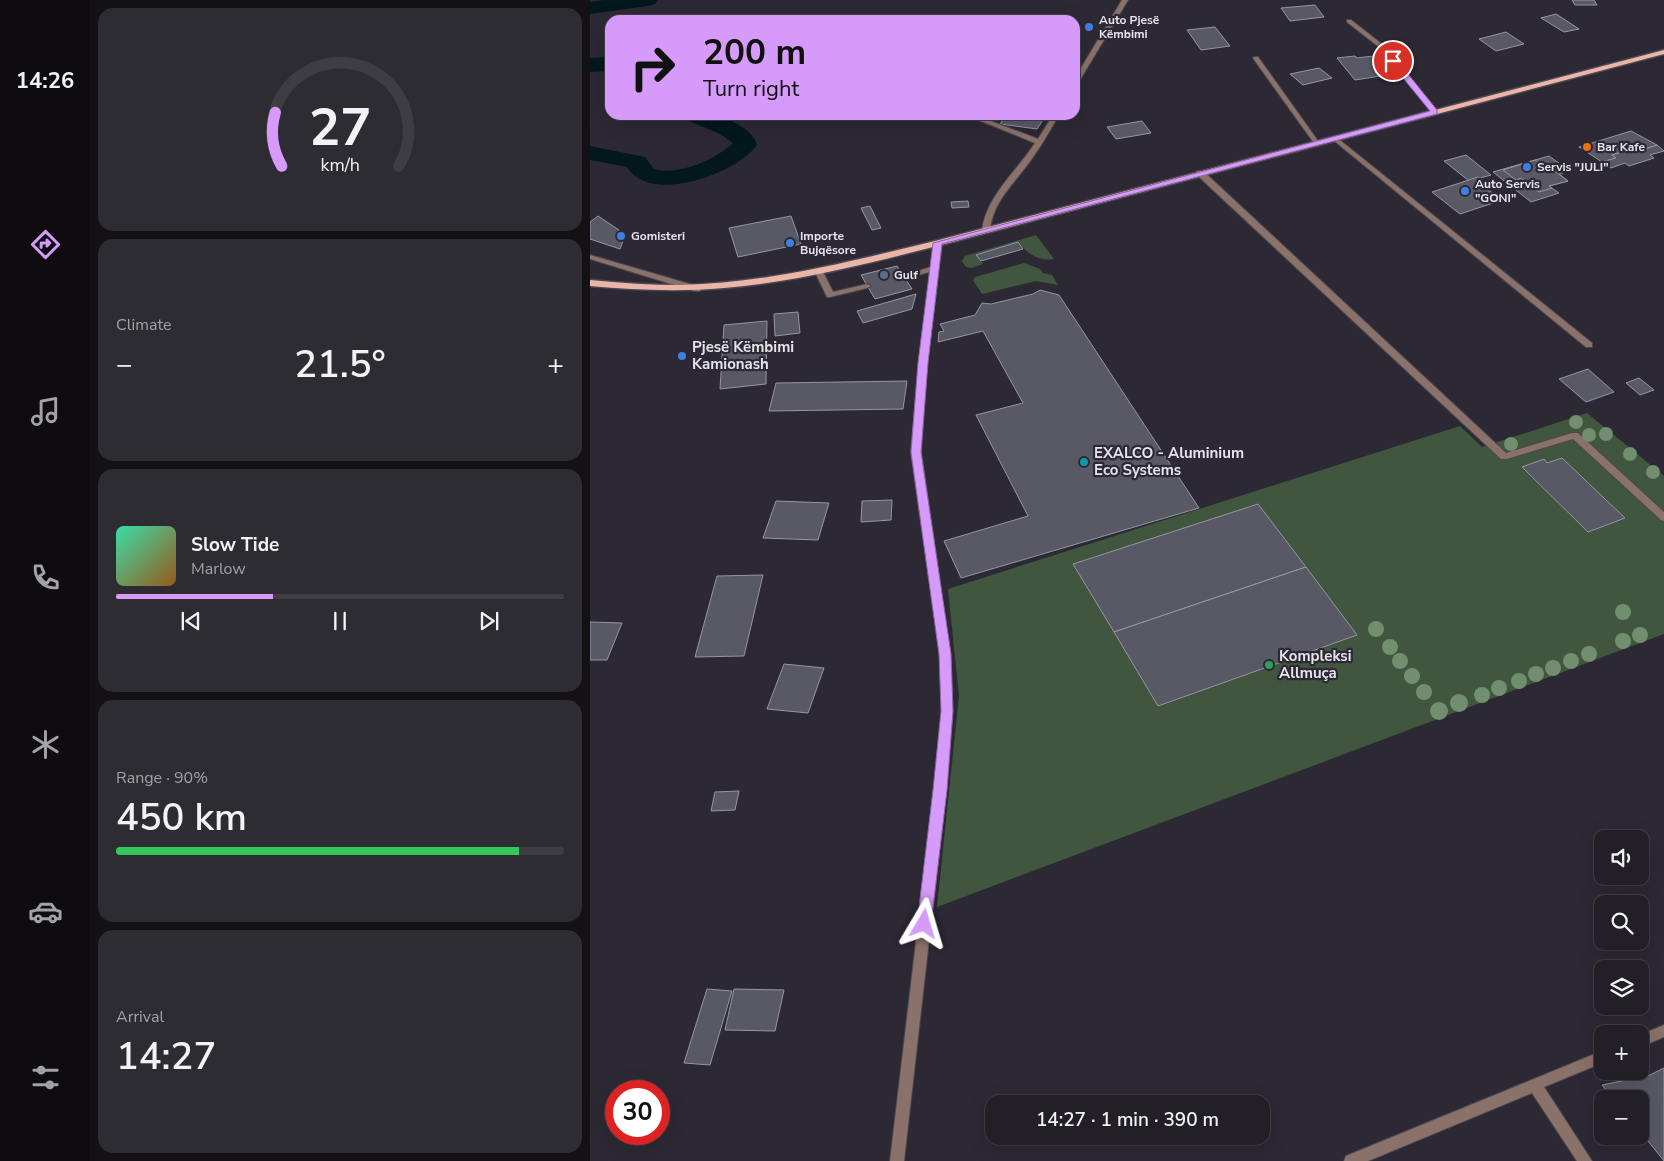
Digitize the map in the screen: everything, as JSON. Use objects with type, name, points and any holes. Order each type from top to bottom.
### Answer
[{"type":"main road","points":[[590,283],[655,289],[697,288],[738,285],[818,272],[938,243],[1316,142],[1664,52]]},
{"type":"street","points":[[1080,75],[1125,0]]},
{"type":"street","points":[[1349,21],[1381,46],[1435,112]]},
{"type":"street","points":[[1256,58],[1316,142]]},
{"type":"street","points":[[982,120],[1040,142]]},
{"type":"street","points":[[986,230],[986,218],[991,207],[1040,142],[1053,120]]},
{"type":"street","points":[[1334,138],[1589,345]]},
{"type":"street","points":[[1200,173],[1504,457],[1575,435],[1664,518]]},
{"type":"street","points":[[897,1161],[940,790],[947,711],[945,654],[916,452],[938,243]]},
{"type":"street","points":[[590,257],[697,288]]},
{"type":"street","points":[[903,277],[934,268]]},
{"type":"street","points":[[818,272],[830,295],[867,286]]},
{"type":"street","points":[[1649,1037],[1664,1031]]},
{"type":"street","points":[[1351,1161],[1594,1060]]},
{"type":"street","points":[[1535,1085],[1585,1161]]},
{"type":"green space","points":[[1036,235],[1054,259],[1048,260],[1033,256],[1018,242],[976,255],[983,264],[972,268],[966,267],[962,261],[965,256]]},
{"type":"green space","points":[[1024,263],[1040,269],[1043,273],[1052,275],[1058,285],[1036,281],[982,294],[973,280],[975,277]]},
{"type":"green space","name":"Kompleksi Allmuça","points":[[1587,413],[1664,476],[1664,634],[937,907],[959,696],[948,589],[1460,426],[1482,447]]},
{"type":"building","points":[[1572,0],[1594,0],[1597,5],[1575,5]]},
{"type":"building","points":[[1315,5],[1324,17],[1290,21],[1281,8]]},
{"type":"building","points":[[1556,14],[1579,29],[1564,32],[1541,18]]},
{"type":"building","points":[[1215,27],[1230,46],[1201,50],[1187,30]]},
{"type":"building","points":[[1506,32],[1524,44],[1496,51],[1479,39]]},
{"type":"building","points":[[1355,56],[1357,58],[1373,56],[1381,64],[1386,64],[1393,71],[1384,72],[1387,75],[1355,80],[1337,58]]},
{"type":"building","points":[[1319,68],[1332,78],[1303,85],[1290,74]]},
{"type":"building","points":[[1003,120],[1043,120],[1037,129],[1000,124]]},
{"type":"building","points":[[1142,121],[1151,133],[1116,139],[1107,127]]},
{"type":"building","points":[[1631,131],[1657,145],[1642,150],[1638,147],[1612,155],[1616,158],[1602,162],[1579,147]]},
{"type":"building","points":[[1657,145],[1664,151],[1650,155],[1654,158],[1629,166],[1625,163],[1611,168],[1602,162],[1616,158],[1612,155],[1638,147],[1642,150]]},
{"type":"building","points":[[1466,155],[1491,175],[1469,181],[1444,161]]},
{"type":"building","points":[[1549,156],[1570,171],[1559,174],[1568,181],[1549,186],[1559,193],[1531,202],[1493,172]]},
{"type":"building","points":[[1535,160],[1548,170],[1552,169],[1568,181],[1549,186],[1552,188],[1539,192],[1521,178],[1516,180],[1503,170]]},
{"type":"building","points":[[1478,177],[1491,187],[1487,189],[1502,200],[1460,214],[1432,192]]},
{"type":"building","points":[[968,201],[969,207],[952,208],[951,202]]},
{"type":"building","points":[[870,206],[881,228],[872,230],[861,208]]},
{"type":"building","points":[[598,216],[619,230],[623,241],[620,249],[590,239],[590,222]]},
{"type":"building","points":[[791,216],[801,244],[738,257],[729,228]]},
{"type":"building","points":[[1018,242],[1023,249],[981,261],[976,255]]},
{"type":"building","points":[[897,266],[912,289],[875,299],[861,275]]},
{"type":"building","name":"EXALCO - Aluminium Eco Systems","points":[[1040,290],[1059,295],[1199,508],[961,578],[944,541],[1028,516],[976,415],[1023,403],[983,331],[938,342],[939,332],[944,331],[940,324],[975,315],[982,303],[991,304],[1033,294]]},
{"type":"building","points":[[916,294],[912,309],[863,323],[857,311]]},
{"type":"building","points":[[798,312],[800,333],[775,336],[774,314]]},
{"type":"building","points":[[767,321],[766,384],[720,389],[724,325]]},
{"type":"building","points":[[1588,369],[1614,392],[1586,402],[1559,379]]},
{"type":"building","points":[[1639,378],[1654,390],[1640,395],[1626,383]]},
{"type":"building","points":[[907,381],[903,409],[769,411],[776,383]]},
{"type":"building","points":[[1562,458],[1625,518],[1588,532],[1522,467],[1544,459],[1547,463]]},
{"type":"building","points":[[892,500],[891,520],[861,522],[862,501]]},
{"type":"building","points":[[776,501],[829,503],[818,540],[763,538]]},
{"type":"building","points":[[1258,504],[1306,567],[1114,632],[1073,564]]},
{"type":"building","points":[[1306,567],[1357,635],[1158,706],[1114,632]]},
{"type":"building","points":[[763,575],[744,656],[695,657],[717,576]]},
{"type":"building","points":[[590,622],[622,623],[607,660],[590,660]]},
{"type":"building","points":[[784,664],[824,668],[808,713],[767,709]]},
{"type":"building","points":[[739,791],[735,810],[711,811],[715,792]]},
{"type":"building","points":[[707,989],[732,991],[710,1065],[684,1063]]},
{"type":"building","points":[[734,989],[784,990],[775,1031],[725,1030]]},
{"type":"building","points":[[1664,1068],[1664,1161],[1649,1142],[1649,1090],[1606,1090],[1602,1085],[1626,1080],[1649,1080],[1650,1075]]},
{"type":"waterway","points":[[590,8],[648,0]]},
{"type":"waterway","points":[[590,65],[605,64]]},
{"type":"waterway","points":[[590,153],[637,162],[645,174],[655,177],[668,178],[698,172],[726,159],[745,145],[744,140],[728,129],[707,120]]},
{"type":"place","name":"Auto Pjesë Këmbimi","points":[[1089,27]]},
{"type":"place","name":"Bar Kafe","points":[[1587,147]]},
{"type":"place","name":"Servis \"JULI\"","points":[[1527,167]]},
{"type":"place","name":"Auto Servis \"GONI\"","points":[[1465,191]]},
{"type":"place","name":"Gomisteri","points":[[621,236]]},
{"type":"place","name":"Importe Bujqësore","points":[[790,243]]},
{"type":"place","name":"Gulf","points":[[884,275]]},
{"type":"place","name":"Pjesë Këmbimi Kamionash","points":[[682,356]]},
{"type":"place","name":"EXALCO - Aluminium Eco Systems","points":[[1084,462]]},
{"type":"place","name":"Kompleksi Allmuça","points":[[1269,665]]},
{"type":"route","points":[[924,924],[940,790],[947,711],[945,654],[938,594],[923,512],[916,452],[923,363],[938,243],[1435,112],[1393,61]]}]
